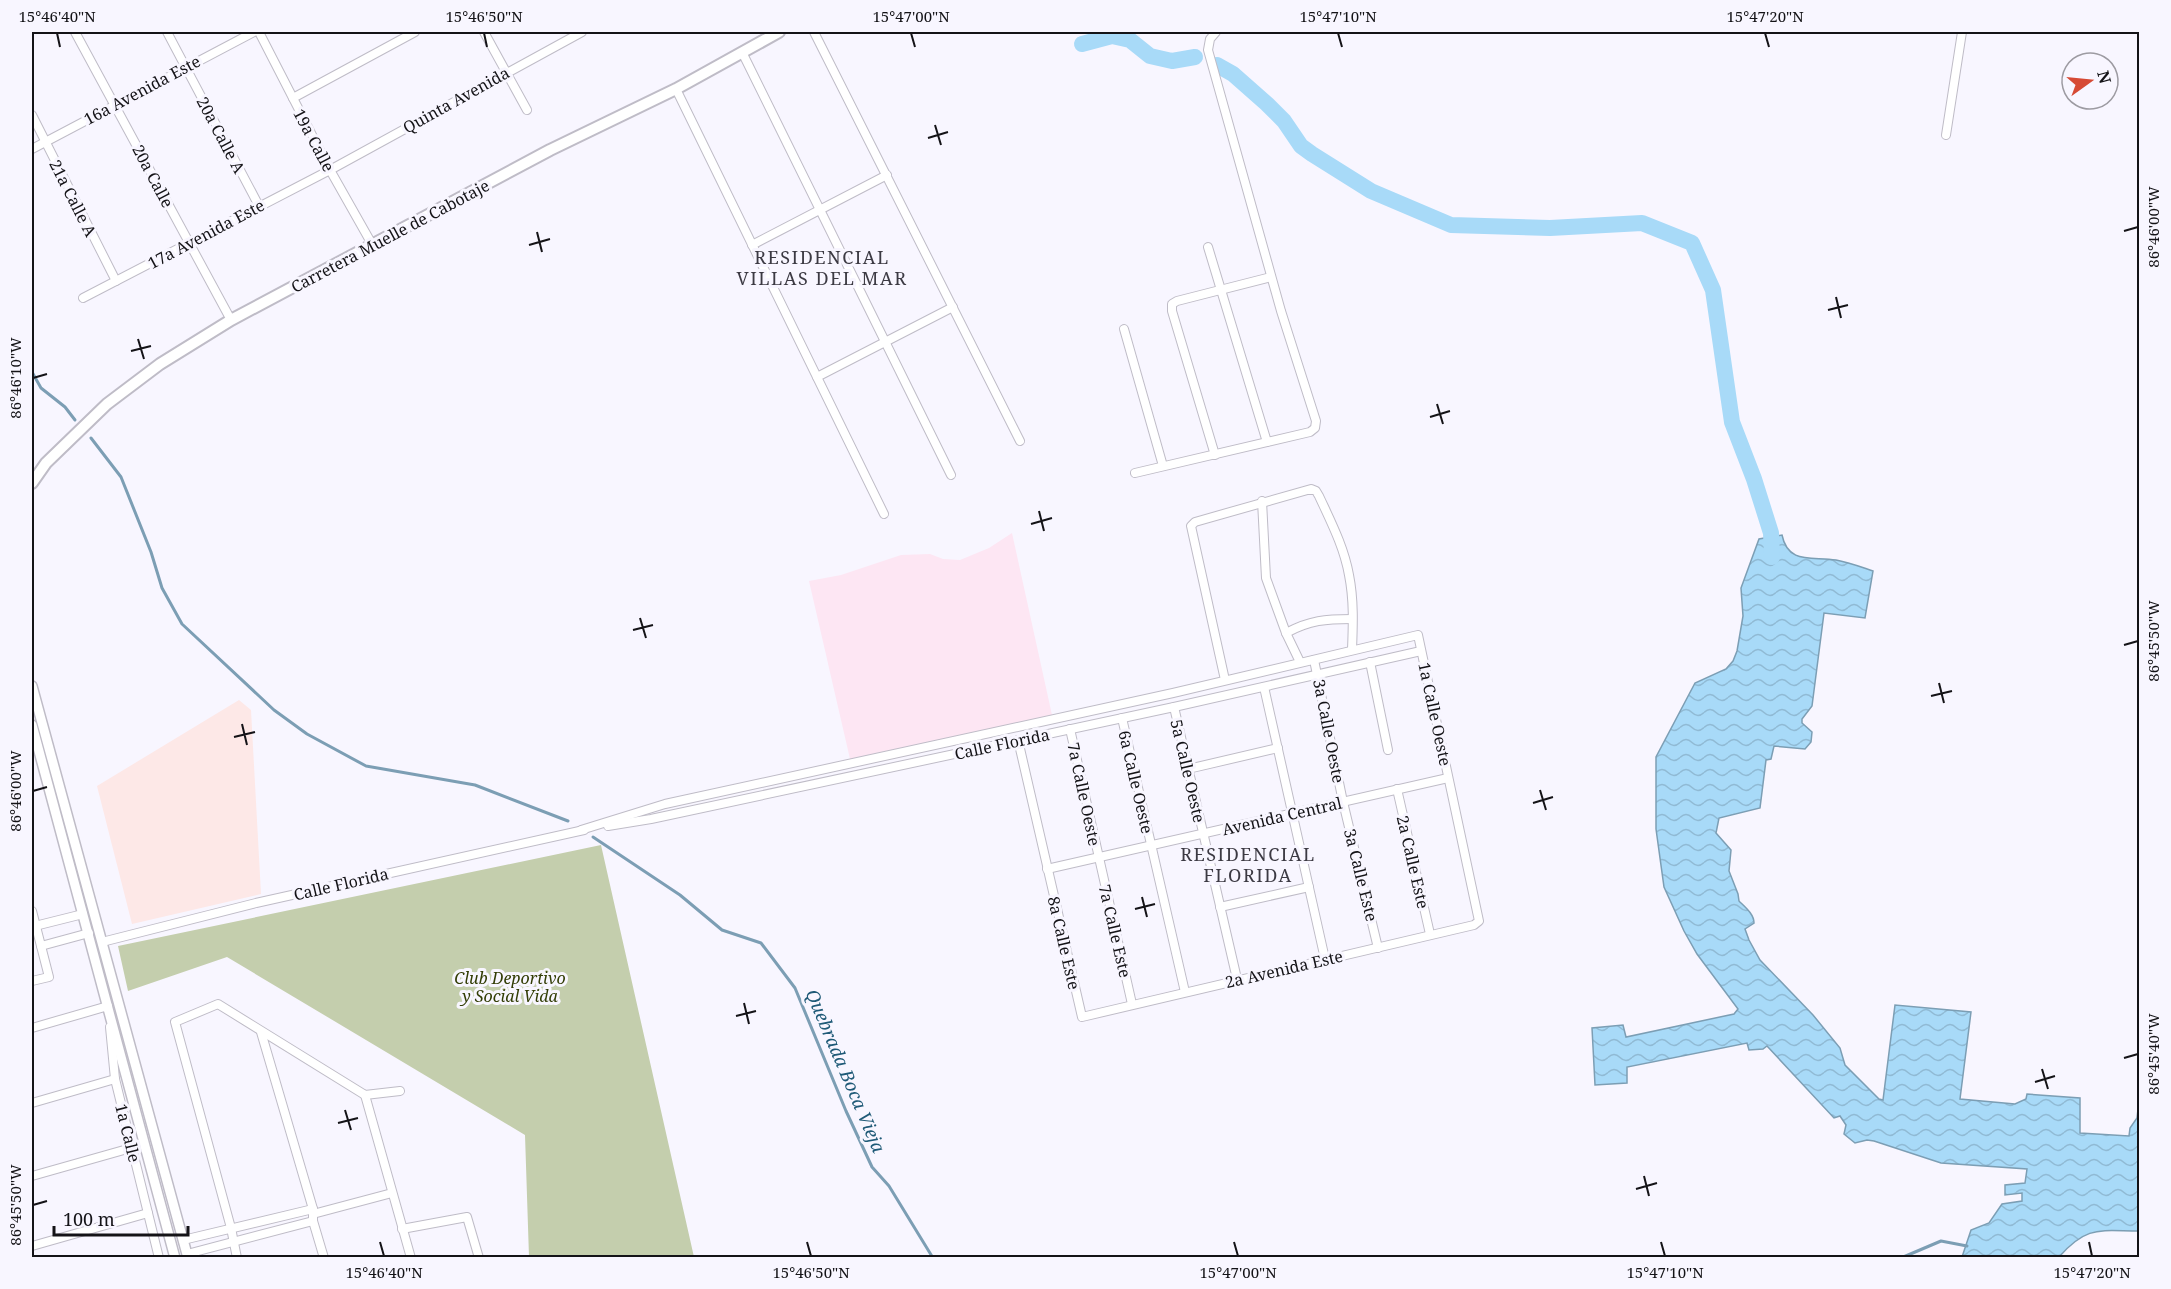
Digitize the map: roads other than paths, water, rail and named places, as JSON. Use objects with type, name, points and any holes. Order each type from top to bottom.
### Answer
[{"type":"main road","name":"Carretera Muelle de Cabotaje","points":[[32,483],[46,463],[107,404],[160,364],[231,320],[550,150],[676,89],[779,32]]},
{"type":"street","name":"20a Calle","points":[[75,32],[231,320]]},
{"type":"street","name":"20a Calle A","points":[[167,32],[259,206]]},
{"type":"street","name":"16a Avenida Este","points":[[32,148],[185,66],[254,32]]},
{"type":"street","name":"19a Calle","points":[[259,32],[330,170],[373,246]]},
{"type":"street","points":[[293,98],[415,32]]},
{"type":"street","points":[[484,32],[527,110]]},
{"type":"street","name":"Quinta Avenida","points":[[330,170],[571,34],[582,32]]},
{"type":"street","points":[[814,32],[1020,441]]},
{"type":"street","points":[[1135,473],[1310,432],[1316,421],[1271,277],[1208,50],[1210,39],[1216,32]]},
{"type":"street","points":[[1946,135],[1962,32]]},
{"type":"street","points":[[742,52],[951,475]]},
{"type":"street","points":[[676,89],[884,514]]},
{"type":"street","name":"21a Calle A","points":[[32,115],[116,280]]},
{"type":"street","name":"17a Avenida Este","points":[[83,298],[330,170]]},
{"type":"street","points":[[752,244],[887,175]]},
{"type":"street","points":[[1208,247],[1267,442]]},
{"type":"street","points":[[1215,454],[1172,311],[1172,304],[1177,300],[1222,291],[1271,277]]},
{"type":"street","points":[[817,377],[953,307]]},
{"type":"street","points":[[1124,329],[1163,466]]},
{"type":"street","points":[[1225,680],[1191,526],[1195,522],[1262,501],[1311,489],[1316,491],[1337,535],[1349,574],[1353,650]]},
{"type":"street","points":[[1262,501],[1266,578],[1286,633],[1300,662]]},
{"type":"street","points":[[1286,633],[1304,623],[1323,619],[1352,618]]},
{"type":"street","name":"Calle Florida","points":[[581,830],[665,804],[1162,696],[1418,635]]},
{"type":"street","name":"1a Calle Oeste","points":[[1418,635],[1479,915]]},
{"type":"street","name":"Calle Florida","points":[[102,942],[267,900],[581,830],[651,819],[1174,707],[1421,651]]},
{"type":"street","name":"3a Calle Oeste","points":[[1314,660],[1343,802]]},
{"type":"street","points":[[1370,662],[1388,750]]},
{"type":"street","points":[[32,686],[102,942],[113,1005],[176,1257]]},
{"type":"street","points":[[1264,687],[1325,959]]},
{"type":"street","name":"5a Calle Oeste","points":[[1174,707],[1236,979]]},
{"type":"street","name":"6a Calle Oeste","points":[[1122,718],[1185,992]]},
{"type":"street","points":[[32,725],[83,914],[113,1005],[187,1256],[313,1215],[392,1193]]},
{"type":"street","name":"7a Calle Oeste","points":[[1070,729],[1097,858]]},
{"type":"street","name":"8a Calle Este","points":[[1018,740],[1082,1017]]},
{"type":"street","points":[[38,748],[48,746]]},
{"type":"street","points":[[1188,769],[1278,748]]},
{"type":"street","name":"Avenida Central","points":[[1047,869],[1448,778]]},
{"type":"street","name":"2a Calle Este","points":[[1397,789],[1430,934]]},
{"type":"street","name":"3a Calle Este","points":[[1343,802],[1378,948]]},
{"type":"street","name":"7a Calle Este","points":[[1097,858],[1132,1004]]},
{"type":"street","points":[[1220,907],[1309,887]]},
{"type":"street","points":[[32,911],[49,977],[32,981]]},
{"type":"street","points":[[35,926],[83,914]]},
{"type":"street","name":"2a Avenida Este","points":[[1082,1017],[1236,979],[1474,925],[1479,921],[1479,915]]},
{"type":"street","points":[[41,946],[89,933]]},
{"type":"street","points":[[237,1257],[175,1022],[218,1004],[365,1095],[400,1091]]},
{"type":"street","points":[[32,1028],[113,1005]]},
{"type":"street","name":"1a Calle","points":[[113,1005],[115,1079],[159,1257]]},
{"type":"street","points":[[261,1032],[324,1257]]},
{"type":"street","points":[[32,1103],[115,1079]]},
{"type":"street","points":[[365,1095],[411,1257]]},
{"type":"street","points":[[32,1176],[131,1148]]},
{"type":"street","points":[[32,1246],[148,1213]]},
{"type":"street","points":[[183,1240],[231,1228],[313,1215]]},
{"type":"street","points":[[402,1229],[467,1217],[479,1257]]},
{"type":"water","points":[[1782,535],[1785,545],[1796,555],[1841,561],[1873,571],[1865,618],[1824,613],[1812,706],[1802,719],[1802,723],[1812,732],[1811,742],[1805,749],[1774,746],[1771,759],[1766,760],[1760,808],[1719,818],[1716,833],[1731,850],[1729,871],[1739,901],[1754,920],[1754,923],[1745,929],[1749,940],[1760,960],[1813,1015],[1840,1048],[1845,1065],[1879,1099],[1883,1100],[1895,1005],[1971,1012],[1960,1099],[2015,1104],[2026,1099],[2027,1094],[2080,1098],[2080,1133],[2129,1136],[2130,1128],[2137,1118],[2139,1100],[2139,1231],[2095,1232],[2078,1239],[2059,1257],[1962,1257],[1971,1230],[1989,1223],[2002,1204],[2022,1201],[2022,1193],[2005,1195],[2005,1185],[2025,1183],[2027,1169],[1941,1163],[1874,1141],[1855,1143],[1844,1134],[1846,1125],[1840,1116],[1834,1118],[1767,1046],[1763,1049],[1749,1050],[1747,1043],[1627,1067],[1627,1083],[1595,1085],[1592,1028],[1623,1025],[1626,1037],[1734,1014],[1738,1009],[1697,954],[1664,887],[1656,829],[1656,757],[1695,683],[1726,669],[1733,661],[1743,616],[1741,588],[1759,539]]},
{"type":"waterway","points":[[1082,44],[1112,36],[1130,40],[1150,56],[1172,61],[1195,57]]},
{"type":"waterway","points":[[1217,65],[1233,74],[1267,104],[1284,121],[1301,146],[1312,154],[1371,191],[1451,225],[1550,228],[1642,223],[1692,243],[1713,290],[1732,422],[1754,479],[1771,533],[1772,557]]},
{"type":"waterway","name":"Quebrada Boca Vieja","points":[[32,372],[41,388],[65,407],[75,420]]},
{"type":"waterway","name":"Quebrada Boca Vieja","points":[[91,438],[121,477],[151,552],[162,588],[182,624],[274,710],[307,734],[366,766],[475,785],[568,821]]},
{"type":"waterway","name":"Quebrada Boca Vieja","points":[[593,837],[680,895],[722,930],[761,943],[795,988],[872,1167],[889,1186],[933,1258]]},
{"type":"waterway","name":"Quebrada Boca Vieja","points":[[1901,1258],[1941,1241],[1967,1246]]},
{"type":"waterway","name":"Quebrada Boca Vieja","points":[[1514,1258],[1527,1258]]},
{"type":"district","name":"RESIDENCIAL VILLAS DEL MAR","points":[[822,268]]},
{"type":"district","name":"RESIDENCIAL FLORIDA","points":[[1248,865]]},
{"type":"park label","name":"Club Deportivo y Social Vida","points":[[510,987]]}]
